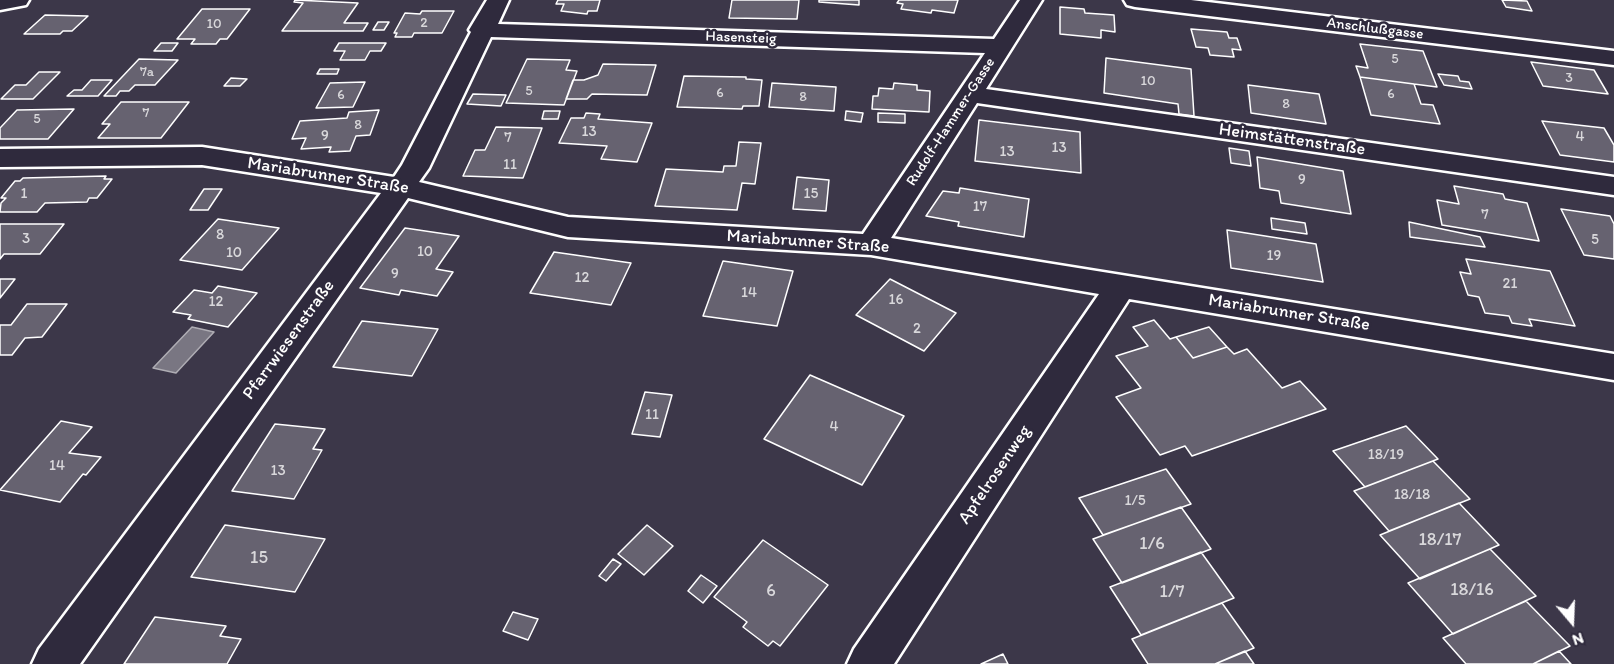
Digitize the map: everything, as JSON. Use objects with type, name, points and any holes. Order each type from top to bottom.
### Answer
[{"type":"street","points":[[0,3],[18,0]]},
{"type":"street","name":"Pfarrwiesenstraße","points":[[54,664],[415,168],[481,30],[498,0]]},
{"type":"street","name":"Rudolf-Hammer-Gasse","points":[[871,245],[1031,0]]},
{"type":"street","name":"Anschlußgasse","points":[[1135,0],[1614,58]]},
{"type":"street","name":"Hasensteig","points":[[481,30],[1001,46]]},
{"type":"street","name":"Heimstättenstraße","points":[[970,94],[1614,186]]},
{"type":"street","name":"Mariabrunner Straße","points":[[0,158],[202,156],[399,187],[568,226],[871,245],[1614,367]]},
{"type":"street","name":"Apfelrosenweg","points":[[870,664],[1121,286]]},
{"type":"shaded area","points":[[192,327],[214,332],[176,373],[153,368]]},
{"type":"building","points":[[295,0],[358,3],[344,23],[368,23],[363,31],[282,31],[303,3],[294,2]]},
{"type":"building","points":[[558,0],[600,0],[597,11],[588,11],[587,14],[561,11],[564,4],[556,4]]},
{"type":"building","points":[[732,0],[799,0],[797,19],[729,18]]},
{"type":"building","points":[[819,0],[859,0],[859,5],[819,2]]},
{"type":"building","points":[[899,0],[958,0],[954,13],[932,10],[931,13],[901,9],[903,4],[897,3]]},
{"type":"building","points":[[1502,0],[1527,1],[1532,11],[1506,7]]},
{"type":"building","points":[[1060,7],[1084,9],[1085,13],[1114,15],[1115,32],[1101,30],[1101,38],[1060,34]]},
{"type":"building","points":[[202,9],[250,9],[227,39],[220,39],[216,44],[191,44],[195,39],[177,39]]},
{"type":"building","points":[[422,11],[454,11],[442,33],[414,33],[412,37],[395,37],[397,33],[394,33],[405,13],[420,14]]},
{"type":"building","points":[[45,15],[88,16],[72,31],[63,31],[60,34],[24,34]]},
{"type":"building","points":[[378,22],[389,22],[384,30],[373,30]]},
{"type":"building","points":[[1191,29],[1227,32],[1229,38],[1237,38],[1241,50],[1232,49],[1234,57],[1210,55],[1208,48],[1196,47]]},
{"type":"building","points":[[161,43],[178,43],[172,51],[154,51]]},
{"type":"building","points":[[339,43],[386,43],[381,51],[370,51],[365,60],[340,60],[345,51],[334,51]]},
{"type":"building","points":[[1360,44],[1423,51],[1437,87],[1360,77],[1356,66],[1368,68]]},
{"type":"building","points":[[1106,58],[1191,69],[1194,116],[1179,114],[1178,104],[1104,93]]},
{"type":"building","points":[[139,59],[178,60],[155,85],[135,85],[129,91],[120,91],[116,96],[104,96]]},
{"type":"building","points":[[527,59],[570,60],[566,70],[577,71],[564,105],[506,103]]},
{"type":"building","points":[[1531,62],[1594,70],[1608,94],[1543,86]]},
{"type":"building","points":[[603,64],[656,65],[647,95],[592,94],[587,99],[566,99],[573,80],[584,80],[598,75]]},
{"type":"building","points":[[320,69],[339,69],[337,74],[317,74]]},
{"type":"building","points":[[39,72],[60,72],[33,99],[1,99],[15,85],[26,85]]},
{"type":"building","points":[[1438,74],[1458,76],[1460,81],[1469,82],[1472,89],[1444,85]]},
{"type":"building","points":[[684,76],[746,77],[746,79],[762,80],[759,106],[743,106],[742,109],[677,107]]},
{"type":"building","points":[[1360,77],[1414,84],[1421,104],[1433,105],[1440,124],[1371,115]]},
{"type":"building","points":[[231,78],[247,79],[240,86],[224,86]]},
{"type":"building","points":[[91,80],[112,80],[98,96],[67,96],[74,90],[82,90]]},
{"type":"building","points":[[365,82],[353,107],[316,108],[330,83]]},
{"type":"building","points":[[772,83],[836,87],[834,111],[769,107]]},
{"type":"building","points":[[894,83],[917,85],[917,90],[930,91],[929,112],[872,109],[873,96],[878,96],[879,88],[893,89]]},
{"type":"building","points":[[1248,85],[1319,94],[1326,124],[1251,113]]},
{"type":"building","points":[[473,94],[506,95],[501,106],[467,104]]},
{"type":"building","points":[[121,102],[189,102],[161,138],[98,138],[110,124],[102,124]]},
{"type":"building","points":[[74,109],[48,139],[0,139],[0,128],[17,110]]},
{"type":"building","points":[[379,110],[370,135],[356,136],[350,151],[329,152],[331,147],[301,149],[306,138],[292,139],[300,121],[347,118],[349,112]]},
{"type":"building","points":[[544,111],[560,111],[558,119],[542,119]]},
{"type":"building","points":[[846,111],[863,113],[861,122],[845,120]]},
{"type":"building","points":[[586,113],[600,114],[598,119],[652,123],[637,162],[601,159],[607,146],[559,143],[571,118],[584,118]]},
{"type":"building","points":[[878,113],[905,114],[905,123],[878,122]]},
{"type":"building","points":[[979,120],[1080,132],[1081,173],[975,161]]},
{"type":"building","points":[[1542,121],[1604,128],[1614,145],[1614,162],[1560,155]]},
{"type":"building","points":[[496,127],[542,128],[523,178],[463,176],[475,150],[485,150]]},
{"type":"building","points":[[739,142],[761,143],[755,184],[742,183],[737,210],[655,206],[666,169],[723,172],[724,166],[736,166]]},
{"type":"building","points":[[1229,148],[1249,151],[1251,166],[1231,163]]},
{"type":"building","points":[[1257,157],[1343,171],[1351,214],[1281,203],[1279,191],[1260,188]]},
{"type":"building","points":[[106,176],[104,179],[112,179],[97,198],[89,198],[87,202],[45,203],[37,212],[0,212],[1,203],[6,198],[1,198],[15,181],[23,178]]},
{"type":"building","points":[[797,177],[829,180],[826,211],[793,209]]},
{"type":"building","points":[[1454,186],[1503,194],[1505,199],[1527,203],[1539,241],[1442,225],[1437,200],[1459,204]]},
{"type":"building","points":[[960,188],[1029,199],[1024,237],[958,226],[959,222],[926,216],[943,191],[959,193]]},
{"type":"building","points":[[204,189],[222,189],[208,210],[190,210]]},
{"type":"building","points":[[1561,209],[1610,216],[1614,224],[1614,259],[1584,255]]},
{"type":"building","points":[[1271,218],[1305,223],[1307,234],[1272,229]]},
{"type":"building","points":[[218,219],[279,228],[242,270],[180,260]]},
{"type":"building","points":[[1409,222],[1480,237],[1485,247],[1410,237]]},
{"type":"building","points":[[0,224],[64,224],[40,254],[4,254],[0,259]]},
{"type":"building","points":[[405,228],[459,236],[436,269],[453,272],[437,296],[401,290],[399,295],[360,288]]},
{"type":"building","points":[[1227,230],[1316,244],[1323,282],[1231,268]]},
{"type":"building","points":[[554,252],[631,263],[611,305],[530,293]]},
{"type":"building","points":[[1466,259],[1550,271],[1575,326],[1529,319],[1532,326],[1512,323],[1509,316],[1485,313],[1479,297],[1468,295],[1460,272],[1471,274]]},
{"type":"building","points":[[723,261],[793,271],[777,326],[703,316]]},
{"type":"building","points":[[0,279],[15,279],[0,298]]},
{"type":"building","points":[[890,279],[956,313],[924,351],[856,315]]},
{"type":"building","points":[[218,286],[257,293],[228,327],[188,319],[191,315],[173,312],[194,290],[212,293]]},
{"type":"building","points":[[27,304],[67,304],[42,337],[25,338],[12,355],[0,355],[0,325],[11,325]]},
{"type":"building","points":[[1154,320],[1170,339],[1176,337],[1193,358],[1227,347],[1234,354],[1247,349],[1282,388],[1300,381],[1326,409],[1192,456],[1185,446],[1160,455],[1116,397],[1141,388],[1116,356],[1148,346],[1133,327]]},
{"type":"building","points":[[362,321],[438,329],[412,376],[333,367]]},
{"type":"building","points":[[1209,327],[1227,347],[1193,358],[1176,337]]},
{"type":"building","points":[[810,375],[904,416],[862,485],[764,439]]},
{"type":"building","points":[[645,392],[672,395],[660,437],[632,434]]},
{"type":"building","points":[[61,421],[92,427],[69,453],[101,457],[86,475],[83,474],[60,502],[0,490]]},
{"type":"building","points":[[275,424],[325,429],[313,449],[322,450],[294,499],[232,491]]},
{"type":"building","points":[[1406,426],[1438,459],[1365,487],[1333,451]]},
{"type":"building","points":[[1433,461],[1470,499],[1389,531],[1354,491]]},
{"type":"building","points":[[1166,469],[1191,504],[1103,535],[1079,498]]},
{"type":"building","points":[[1459,503],[1499,545],[1420,579],[1380,535]]},
{"type":"building","points":[[1181,507],[1211,549],[1122,583],[1093,539]]},
{"type":"building","points":[[225,525],[325,539],[295,592],[191,577]]},
{"type":"building","points":[[647,525],[673,546],[644,575],[618,554]]},
{"type":"building","points":[[763,540],[828,585],[780,646],[773,641],[768,646],[743,627],[747,622],[714,597]]},
{"type":"building","points":[[1490,549],[1536,596],[1453,634],[1408,583]]},
{"type":"building","points":[[1201,552],[1234,598],[1141,635],[1110,587]]},
{"type":"building","points":[[613,559],[621,564],[606,581],[599,576]]},
{"type":"building","points":[[701,575],[717,586],[703,603],[688,591]]},
{"type":"building","points":[[1526,601],[1570,646],[1533,664],[1466,664],[1443,638]]},
{"type":"building","points":[[1222,603],[1254,648],[1215,664],[1148,664],[1132,639]]},
{"type":"building","points":[[513,612],[538,619],[528,640],[503,631]]},
{"type":"building","points":[[155,617],[226,626],[220,636],[241,639],[227,664],[124,664]]},
{"type":"building","points":[[1245,651],[1254,664],[1215,664]]},
{"type":"building","points":[[1559,651],[1571,664],[1533,664]]},
{"type":"building","points":[[1003,654],[1008,664],[981,664]]}]
